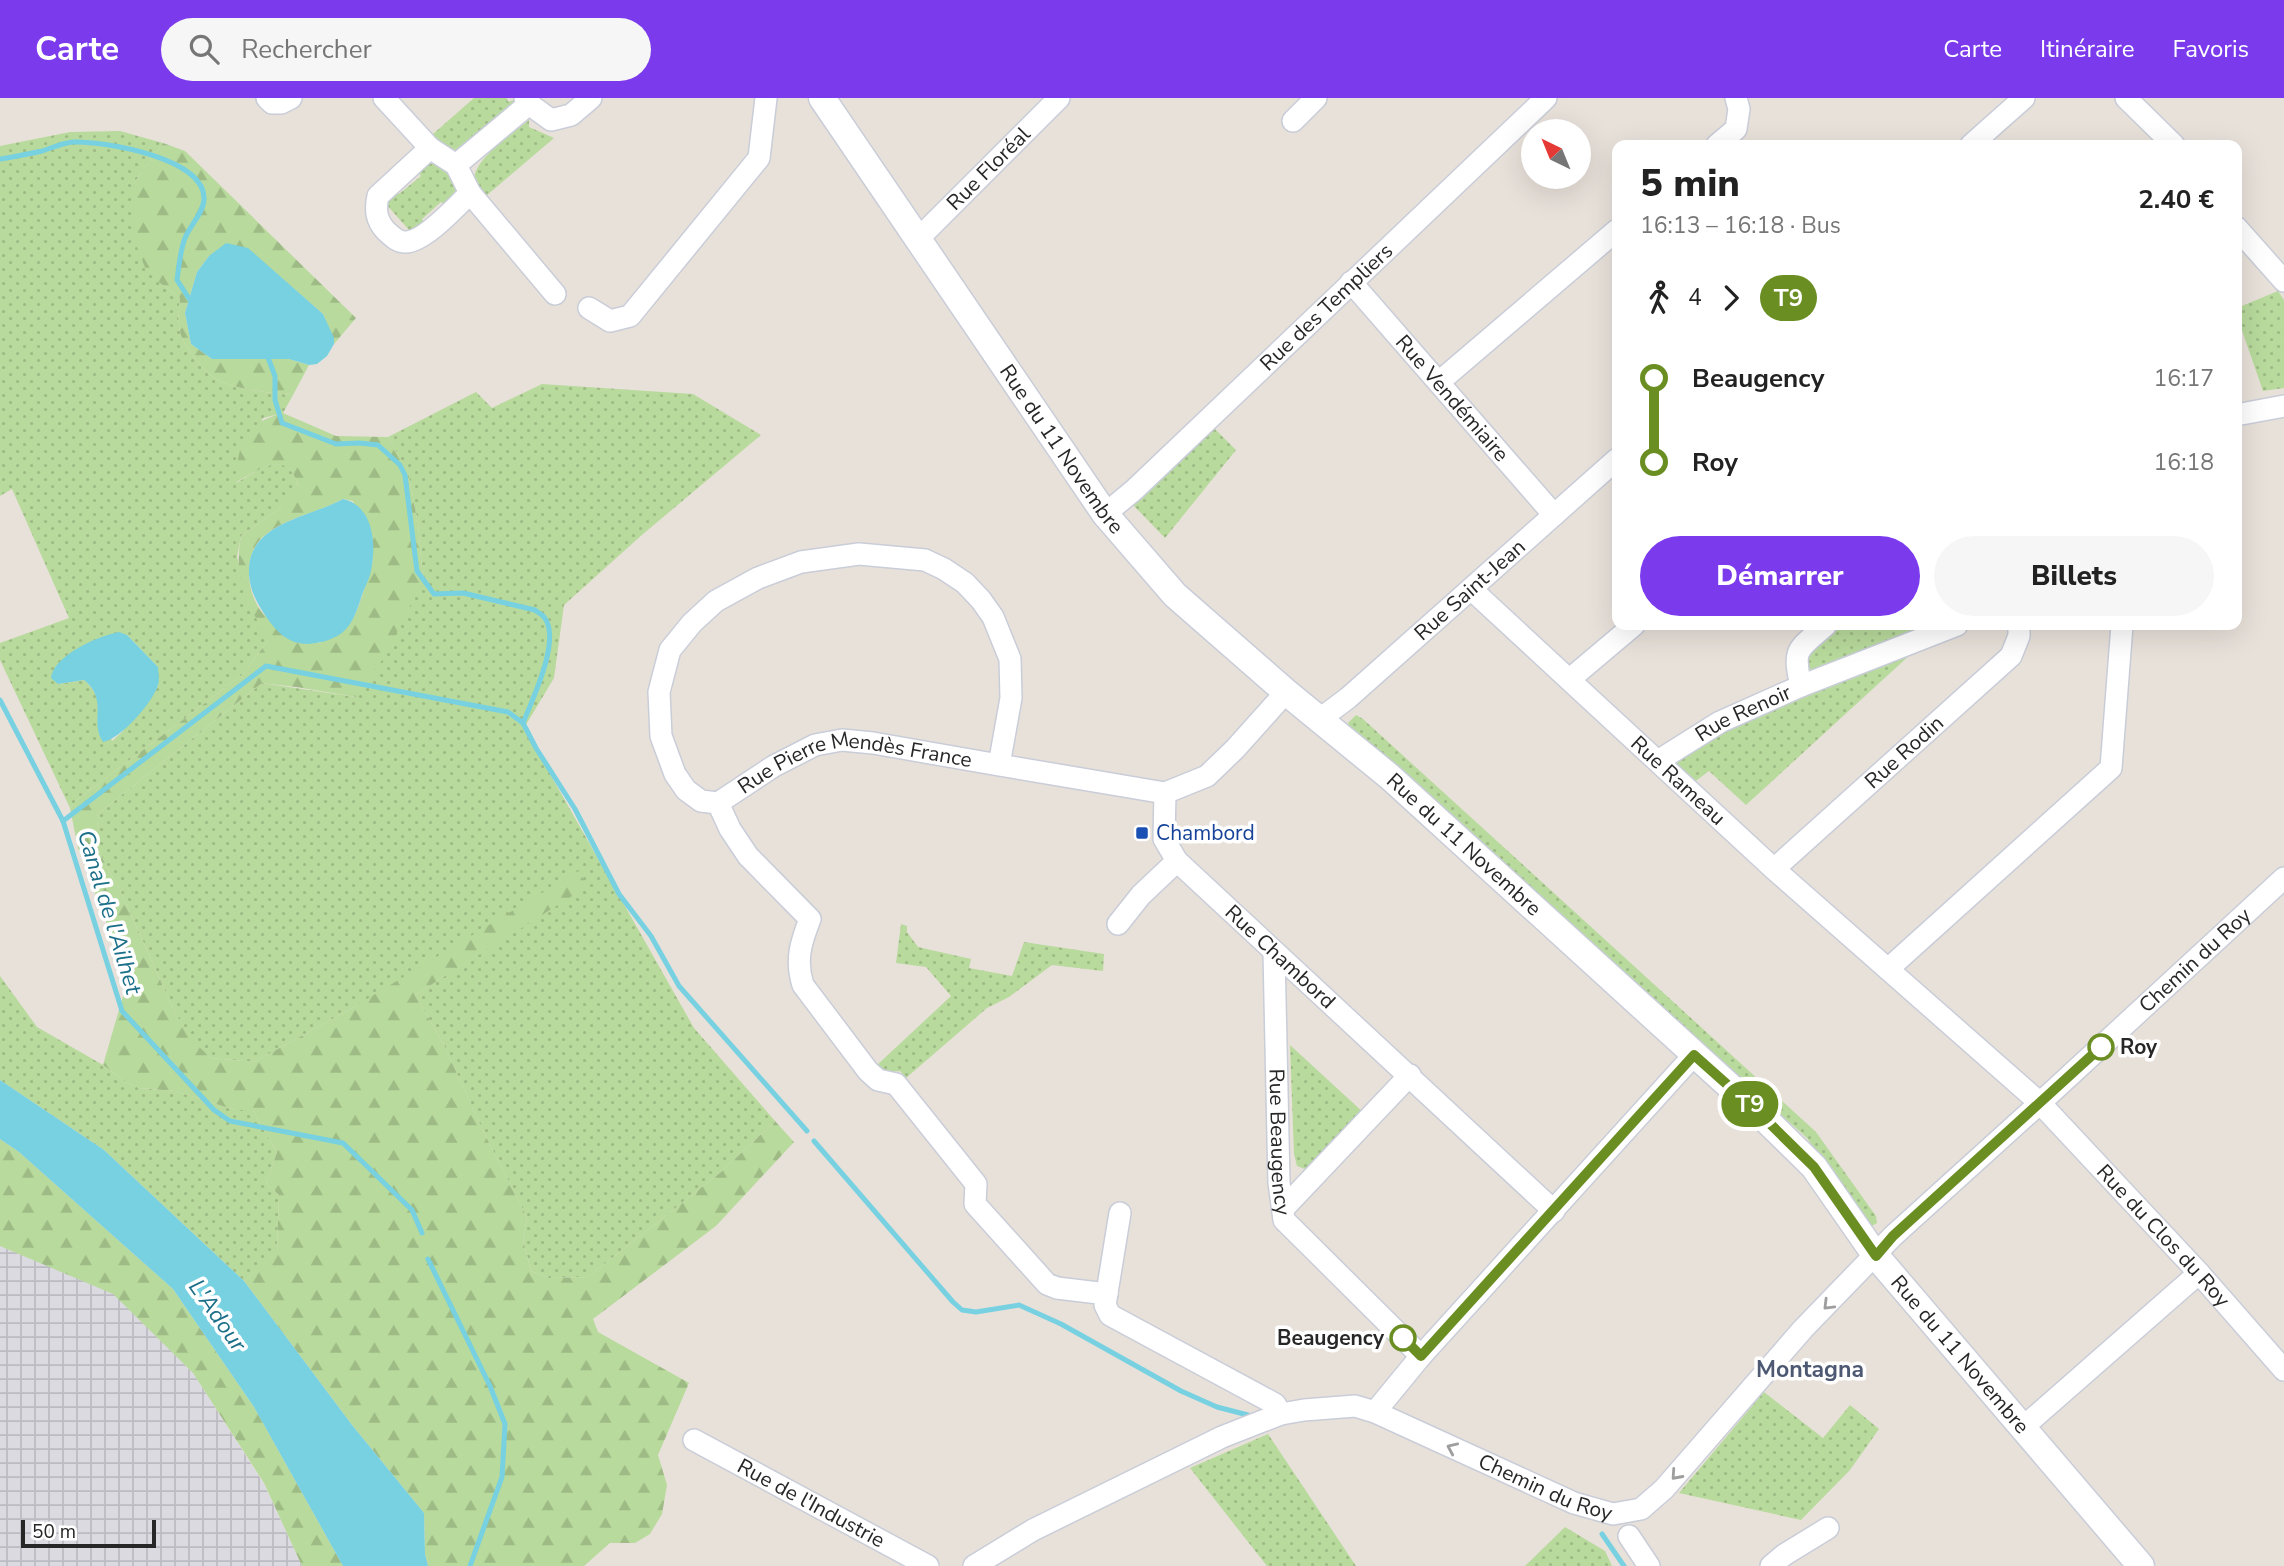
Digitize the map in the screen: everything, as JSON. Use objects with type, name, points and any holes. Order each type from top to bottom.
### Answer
[{"type":"street","points":[[267,98],[272,103],[281,103],[291,98]]},
{"type":"street","points":[[384,98],[430,148],[456,165],[470,192],[555,293]]},
{"type":"street","points":[[456,165],[527,101],[551,120],[571,115],[591,98]]},
{"type":"street","points":[[589,308],[610,321],[629,316],[760,158],[766,98]]},
{"type":"street","name":"Rue du 11 Novembre","points":[[822,98],[1105,514],[1175,595],[1286,692],[1390,777],[1758,1112],[1814,1167],[1876,1256],[2021,1429],[2141,1566]]},
{"type":"street","name":"Rue Floréal","points":[[916,237],[926,231],[1059,98]]},
{"type":"street","points":[[1293,121],[1316,98]]},
{"type":"street","name":"Rue des Templiers","points":[[1105,514],[1546,98]]},
{"type":"street","points":[[1723,140],[1736,129],[1739,109],[1736,98]]},
{"type":"street","points":[[1977,140],[2024,98]]},
{"type":"street","points":[[2126,98],[2148,108],[2170,140]]},
{"type":"street","points":[[430,148],[378,195],[377,219],[386,230],[397,241],[408,243],[423,235],[470,192]]},
{"type":"street","points":[[1438,382],[1612,234]]},
{"type":"street","points":[[2242,234],[2284,281]]},
{"type":"street","name":"Rue Vendémiaire","points":[[1351,282],[1554,515]]},
{"type":"street","points":[[2242,414],[2284,406]]},
{"type":"street","name":"Rue Saint-Jean","points":[[1320,719],[1348,698],[1612,463]]},
{"type":"street","name":"Rue Pierre Mendès France","points":[[999,765],[1011,698],[1010,659],[993,617],[965,583],[925,560],[859,554],[801,562],[758,579],[716,601],[692,623],[670,650],[659,692],[662,736],[675,774],[687,790],[701,801],[718,803],[775,766],[815,745],[842,740],[1165,793]]},
{"type":"street","name":"Rue Rameau","points":[[1471,589],[1774,869],[2040,1103]]},
{"type":"street","points":[[1570,679],[1628,630]]},
{"type":"street","name":"Rue Renoir","points":[[1658,761],[1720,722],[1801,687],[1797,650],[1820,630]]},
{"type":"street","points":[[1801,687],[1944,630]]},
{"type":"street","name":"Rue Rodin","points":[[1774,869],[2011,656],[2019,630]]},
{"type":"street","points":[[1888,969],[2111,768],[2122,630]]},
{"type":"street","points":[[1165,793],[1207,776],[1236,749],[1286,692]]},
{"type":"street","name":"Rue Chambord","points":[[1165,793],[1164,839],[1177,861],[1555,1211]]},
{"type":"street","name":"Rue Pierre Mendès France","points":[[718,803],[730,829],[748,856],[810,919],[799,948],[799,972],[803,985],[868,1071],[878,1080],[896,1084],[976,1184],[975,1203],[1047,1284],[1057,1288],[1107,1294]]},
{"type":"street","points":[[1118,925],[1141,895],[1177,861]]},
{"type":"street","name":"Chemin du Roy","points":[[974,1566],[1033,1530],[1222,1437],[1281,1414],[1304,1410],[1355,1406],[1375,1412],[1574,1503],[1613,1514],[1641,1509],[1664,1489],[1803,1329],[1893,1236],[2284,878]]},
{"type":"street","name":"Rue Beaugency","points":[[1274,953],[1279,1183],[1284,1220],[1421,1356]]},
{"type":"street","points":[[1375,1412],[1421,1356],[1694,1055]]},
{"type":"street","points":[[1283,1209],[1410,1075]]},
{"type":"street","name":"Rue du Clos du Roy","points":[[2040,1103],[2199,1273],[2284,1370]]},
{"type":"street","points":[[1120,1213],[1105,1305],[1110,1315],[1275,1404],[1281,1414]]},
{"type":"street","points":[[2021,1429],[2199,1273]]},
{"type":"street","name":"Rue de l'Industrie","points":[[694,1440],[928,1566]]},
{"type":"street","points":[[1772,1566],[1784,1555],[1828,1528]]},
{"type":"street","points":[[1629,1536],[1649,1566]]},
{"type":"shaded area","points":[[0,1246],[113,1293],[193,1373],[264,1484],[302,1566],[0,1566]]},
{"type":"green space","points":[[474,98],[507,98],[508,102],[514,100],[514,103],[467,145],[456,150],[442,146],[433,134]]},
{"type":"green space","points":[[529,120],[529,127],[554,138],[486,196],[475,183],[478,166],[494,148]]},
{"type":"green space","points":[[120,131],[163,143],[134,183],[160,283],[180,298],[179,326],[183,340],[202,367],[218,380],[244,388],[293,395],[283,413],[263,418],[236,483],[263,468],[280,464],[293,474],[298,486],[282,507],[241,536],[237,557],[254,614],[268,641],[242,675],[78,799],[70,808],[0,660],[0,643],[69,618],[12,489],[0,496],[0,146],[70,132]],"holes":[[[127,635],[158,667],[158,686],[112,741],[102,708],[90,686],[84,680],[58,684]]]},
{"type":"green space","points":[[163,143],[185,151],[356,318],[334,344],[323,314],[248,249],[209,256],[197,272],[185,313],[191,344],[212,359],[289,359],[309,365],[293,395],[244,388],[213,377],[196,360],[183,340],[179,326],[180,298],[146,270],[132,234],[134,183]]},
{"type":"green space","points":[[425,163],[442,167],[452,174],[456,194],[447,207],[441,202],[422,219],[426,225],[417,230],[409,230],[385,203],[394,188],[399,194],[421,176],[416,170]]},
{"type":"green space","points":[[2278,291],[2284,300],[2284,388],[2263,391],[2242,330],[2242,306]]},
{"type":"green space","points":[[542,384],[693,394],[761,435],[643,534],[564,605],[554,678],[524,728],[694,1028],[775,1121],[721,1172],[588,1277],[549,1278],[531,1271],[523,1240],[527,1217],[484,1133],[444,1045],[415,995],[587,886],[254,1062],[211,1058],[195,1044],[175,1013],[120,890],[95,845],[99,813],[262,683],[356,697],[423,580],[418,523],[408,473],[388,437],[476,392],[492,408]]},
{"type":"green space","points":[[283,413],[336,436],[388,437],[408,472],[418,523],[423,580],[385,656],[356,697],[262,683],[99,813],[95,845],[120,890],[175,1013],[195,1043],[211,1058],[254,1062],[354,1007],[578,871],[588,886],[415,995],[444,1045],[484,1133],[527,1217],[523,1240],[531,1271],[549,1278],[588,1277],[721,1172],[775,1121],[794,1142],[716,1226],[593,1319],[598,1332],[689,1383],[658,1455],[667,1485],[662,1514],[650,1534],[635,1543],[610,1543],[584,1566],[428,1566],[424,1513],[352,1425],[244,1281],[277,1252],[279,1195],[266,1183],[277,1152],[253,1110],[235,1110],[175,1091],[139,1088],[124,1081],[103,1065],[128,979],[78,848],[70,808],[78,799],[242,675],[268,641],[241,584],[241,536],[282,507],[298,485],[287,467],[279,465],[262,468],[235,483],[238,458],[245,438],[259,423]],"holes":[[[343,499],[353,501],[373,558],[371,568],[352,621],[342,632],[318,643],[280,626],[261,611],[251,590],[249,566],[257,544],[282,524]]]},
{"type":"green space","points":[[1215,429],[1236,450],[1165,538],[1133,505]]},
{"type":"green space","points":[[1830,630],[1926,630],[1815,673],[1805,670],[1806,650]]},
{"type":"green space","points":[[1911,654],[1746,805],[1709,771],[1693,783],[1676,763],[1680,755],[1698,743],[1802,697]]},
{"type":"green space","points":[[1356,715],[1816,1132],[1876,1216],[1877,1223],[1870,1227],[1807,1138],[1349,727],[1348,723]]},
{"type":"green space","points":[[901,924],[907,926],[907,932],[918,947],[971,959],[969,968],[1012,976],[1024,942],[1104,954],[1103,971],[1052,965],[1009,997],[987,1008],[906,1078],[900,1071],[881,1073],[876,1066],[951,996],[926,967],[896,963]]},
{"type":"green space","points":[[0,976],[37,1027],[103,1065],[124,1081],[139,1088],[175,1091],[235,1110],[253,1110],[277,1152],[266,1183],[279,1195],[277,1253],[244,1281],[104,1150],[0,1080]]},
{"type":"green space","points":[[1290,1045],[1365,1114],[1316,1166],[1305,1169],[1297,1166],[1294,1154]]},
{"type":"green space","points":[[0,1139],[19,1152],[173,1289],[254,1407],[343,1566],[302,1566],[264,1483],[193,1373],[113,1294],[0,1246]]},
{"type":"green space","points":[[1764,1392],[1823,1438],[1850,1405],[1879,1429],[1850,1470],[1801,1520],[1679,1493]]},
{"type":"green space","points":[[1268,1434],[1356,1566],[1267,1566],[1190,1468]]},
{"type":"green space","points":[[1565,1527],[1605,1551],[1612,1566],[1525,1566]]},
{"type":"water","points":[[226,243],[248,248],[323,314],[334,338],[334,344],[327,356],[317,364],[309,365],[289,359],[212,359],[191,344],[185,313],[197,272],[209,256]]},
{"type":"water","points":[[343,499],[362,510],[371,530],[373,553],[369,578],[354,617],[344,631],[320,642],[308,644],[293,641],[281,634],[272,624],[254,596],[249,573],[253,552],[260,540],[272,530]]},
{"type":"water","points":[[119,632],[127,635],[158,667],[159,683],[150,701],[135,719],[118,734],[103,742],[99,734],[96,695],[91,688],[84,680],[58,684],[51,678],[54,670],[68,654],[89,642]]},
{"type":"water","name":"L'Adour","points":[[0,1080],[104,1150],[244,1281],[352,1425],[424,1513],[428,1566],[343,1566],[254,1407],[173,1289],[19,1152],[0,1139]]},
{"type":"waterway","points":[[0,159],[73,142],[88,142],[151,155],[189,173],[201,185],[204,200],[183,243],[177,280],[194,302]]},
{"type":"waterway","points":[[267,355],[275,376],[275,400],[282,423],[336,444],[378,445],[400,465],[405,475],[417,571],[434,594],[463,593],[535,610],[544,617],[549,627],[548,654],[523,723]]},
{"type":"waterway","points":[[63,821],[266,666],[508,712],[523,723],[575,809],[619,894],[651,936],[679,986],[807,1131]]},
{"type":"waterway","name":"Canal de l'Ailhet","points":[[0,700],[63,821],[122,1011],[214,1110],[230,1121],[343,1143],[412,1210],[422,1233]]},
{"type":"waterway","points":[[814,1141],[962,1310],[976,1312],[1019,1305],[1061,1324],[1181,1391],[1217,1407],[1248,1415]]},
{"type":"waterway","name":"Canal de l'Ailhet","points":[[428,1259],[490,1386],[505,1424],[502,1477],[470,1566]]},
{"type":"waterway","points":[[1602,1534],[1624,1566]]},
{"type":"bus line","name":"T9","points":[[1403,1338],[1421,1356],[1694,1055],[1814,1167],[1876,1256],[1893,1236],[2101,1047]]},
{"type":"place","name":"Chambord","points":[[1142,833]]},
{"type":"place","name":"Roy","points":[[2101,1047]]},
{"type":"place","name":"Beaugency","points":[[1403,1338]]},
{"type":"district","name":"Montagna","points":[[1810,1369]]}]
